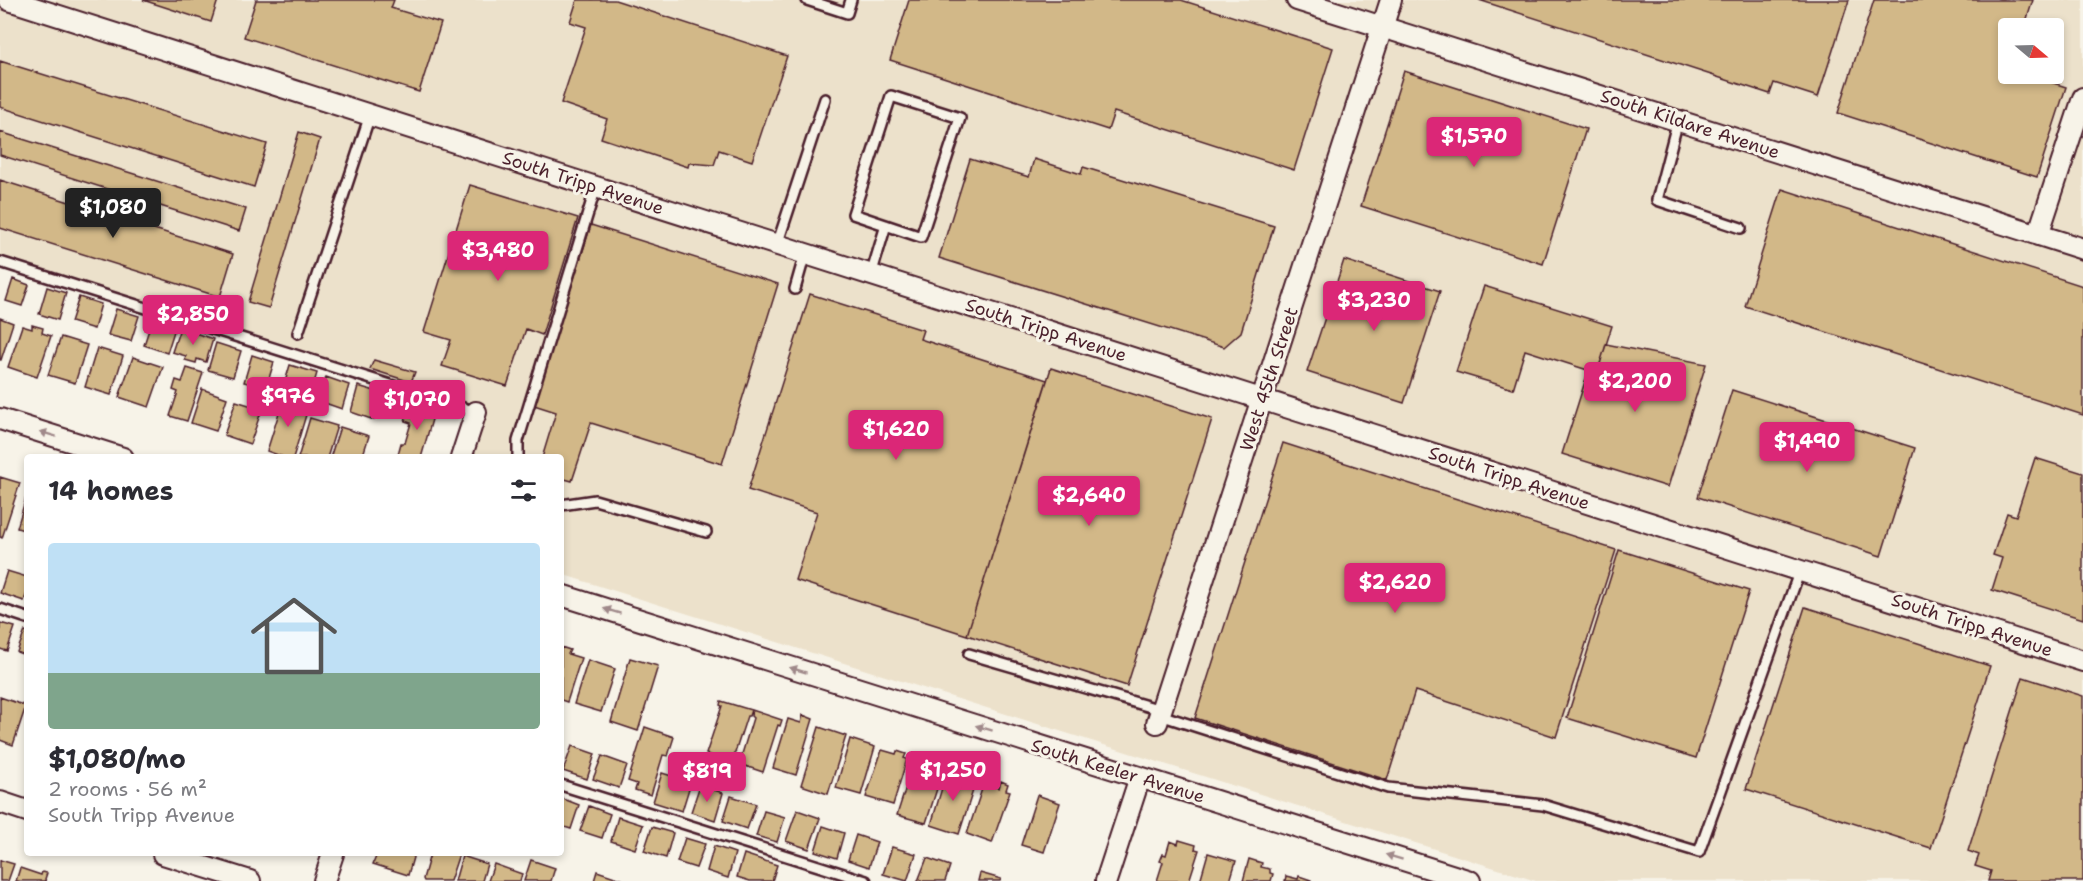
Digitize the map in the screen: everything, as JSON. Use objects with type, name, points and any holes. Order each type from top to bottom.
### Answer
[{"type":"street","name":"South Tripp Avenue","points":[[9,0],[2083,661]]},
{"type":"street","name":"South Kildare Avenue","points":[[1297,0],[2083,249]]},
{"type":"street","name":"West 45th Street","points":[[1159,716],[1391,0]]},
{"type":"street","points":[[2038,235],[2083,98]]},
{"type":"street","points":[[462,454],[476,412]]},
{"type":"street","points":[[0,419],[110,454]]},
{"type":"street","name":"South Keeler Avenue","points":[[564,596],[1470,881]]},
{"type":"street","points":[[1106,881],[1140,777]]},
{"type":"street","points":[[0,802],[24,810]]},
{"type":"street","points":[[169,856],[250,881]]},
{"type":"street","points":[[324,881],[332,856]]},
{"type":"lane","points":[[807,0],[847,13],[851,0]]},
{"type":"lane","points":[[891,96],[960,118],[921,237],[886,225],[854,214],[891,96]]},
{"type":"lane","points":[[777,245],[825,99]]},
{"type":"lane","points":[[298,333],[369,115]]},
{"type":"lane","points":[[1678,120],[1657,200],[1741,228]]},
{"type":"lane","points":[[518,454],[520,431],[596,187]]},
{"type":"lane","points":[[871,275],[886,225]]},
{"type":"lane","points":[[795,289],[805,254]]},
{"type":"lane","points":[[0,261],[476,412]]},
{"type":"lane","points":[[564,505],[595,500],[706,532]]},
{"type":"lane","points":[[969,654],[1388,788],[1543,805],[1699,852],[1800,570]]},
{"type":"lane","points":[[0,609],[24,617]]},
{"type":"lane","points":[[564,786],[866,881]]},
{"type":"shaded area","points":[[0,0],[2083,0],[2083,881],[1536,881],[564,575],[564,454],[462,454],[476,412],[0,262]]},
{"type":"building","points":[[143,0],[218,0],[211,22]]},
{"type":"building","points":[[256,0],[394,0],[391,8],[441,23],[419,92],[244,37]]},
{"type":"building","points":[[577,0],[615,0],[787,56],[752,161],[719,150],[714,165],[689,163],[688,167],[601,138],[607,119],[561,103],[586,27],[570,22]]},
{"type":"building","points":[[909,0],[1181,0],[1333,48],[1294,170],[1114,112],[1108,130],[890,60]]},
{"type":"building","points":[[1479,0],[1849,0],[1818,97],[1774,83],[1770,94]]},
{"type":"building","points":[[1874,0],[2033,0],[2027,18],[1998,18],[1998,84],[2057,84],[2066,87],[2037,177],[1838,113]]},
{"type":"building","points":[[0,61],[267,144],[254,187],[0,107]]},
{"type":"building","points":[[1404,71],[1586,129],[1543,264],[1361,206]]},
{"type":"building","points":[[0,132],[246,209],[239,231],[0,155]]},
{"type":"building","points":[[299,132],[320,139],[269,308],[248,302]]},
{"type":"building","points":[[970,159],[1029,177],[1034,159],[1081,174],[1083,167],[1274,226],[1241,332],[1224,347],[939,258]]},
{"type":"building","points":[[0,180],[233,254],[220,297],[0,228]]},
{"type":"building","points":[[470,185],[578,218],[542,335],[526,329],[507,386],[442,366],[451,340],[424,332]]},
{"type":"building","points":[[1782,189],[2083,286],[2083,415],[1745,306]]},
{"type":"building","points":[[591,225],[778,284],[722,464],[591,423],[572,481],[564,479],[564,454],[543,454],[556,412],[534,405]]},
{"type":"building","points":[[1344,260],[1440,291],[1404,403],[1307,372]]},
{"type":"building","points":[[13,279],[29,285],[22,306],[6,301]]},
{"type":"building","points":[[1484,286],[1612,326],[1597,373],[1525,350],[1513,389],[1456,372]]},
{"type":"building","points":[[47,287],[66,293],[58,320],[39,314]]},
{"type":"building","points":[[810,294],[923,330],[920,339],[1047,380],[967,635],[795,580],[817,512],[748,490]]},
{"type":"building","points":[[79,297],[101,304],[94,329],[71,322]]},
{"type":"building","points":[[116,309],[139,316],[131,341],[108,335]]},
{"type":"building","points":[[0,318],[13,323],[1,360],[0,360]]},
{"type":"building","points":[[152,320],[175,328],[167,353],[144,345]]},
{"type":"building","points":[[32,325],[43,328],[42,333],[51,336],[37,377],[8,367],[22,326],[32,329]]},
{"type":"building","points":[[180,328],[213,339],[206,362],[197,359],[196,363],[185,360],[186,356],[172,352]]},
{"type":"building","points":[[61,337],[87,345],[75,383],[48,375]]},
{"type":"building","points":[[216,343],[241,351],[233,377],[208,370]]},
{"type":"building","points":[[1606,344],[1706,364],[1668,487],[1562,454],[1588,372],[1597,374]]},
{"type":"building","points":[[97,348],[123,356],[111,395],[85,387]]},
{"type":"building","points":[[252,355],[274,362],[266,388],[244,382]]},
{"type":"building","points":[[133,357],[163,367],[149,407],[119,397]]},
{"type":"building","points":[[374,360],[415,372],[411,382],[370,369]]},
{"type":"building","points":[[290,365],[317,373],[309,400],[282,392]]},
{"type":"building","points":[[187,368],[203,373],[187,421],[170,416],[178,392],[173,390],[176,380],[182,382]]},
{"type":"building","points":[[1051,368],[1212,419],[1127,686],[967,635]]},
{"type":"building","points":[[326,377],[349,385],[342,409],[319,401]]},
{"type":"building","points":[[358,386],[382,393],[374,420],[351,412]]},
{"type":"building","points":[[202,389],[227,398],[216,431],[191,423]]},
{"type":"building","points":[[1732,390],[1915,448],[1881,556],[1698,497]]},
{"type":"building","points":[[284,397],[309,405],[294,454],[275,454],[267,451]]},
{"type":"building","points":[[236,401],[262,409],[250,444],[224,435]]},
{"type":"building","points":[[411,401],[435,409],[422,454],[398,454],[401,443],[405,443],[411,423],[405,421]]},
{"type":"building","points":[[310,418],[337,426],[328,454],[299,454]]},
{"type":"building","points":[[340,427],[369,436],[363,454],[331,454]]},
{"type":"building","points":[[1283,443],[1616,550],[1556,737],[1415,691],[1387,780],[1195,718]]},
{"type":"building","points":[[2035,458],[2083,473],[2083,619],[1992,590],[2002,558],[1993,555],[2007,513],[2016,516]]},
{"type":"building","points":[[0,477],[20,483],[2,538],[0,537]]},
{"type":"building","points":[[24,504],[24,530],[17,528]]},
{"type":"building","points":[[1619,550],[1749,591],[1696,758],[1567,718]]},
{"type":"building","points":[[7,571],[24,576],[24,601],[0,593]]},
{"type":"building","points":[[1805,607],[1990,666],[1931,848],[1746,789]]},
{"type":"building","points":[[0,623],[15,627],[7,651],[0,649]]},
{"type":"building","points":[[24,634],[24,655],[17,652]]},
{"type":"building","points":[[564,648],[570,650],[568,654],[581,658],[567,702],[564,701]]},
{"type":"building","points":[[630,658],[658,666],[638,731],[611,722]]},
{"type":"building","points":[[588,660],[615,669],[601,712],[574,704]]},
{"type":"building","points":[[2023,677],[2083,696],[2083,881],[1988,881],[1991,871],[1975,866],[1979,855],[1968,851]]},
{"type":"building","points":[[0,697],[24,705],[24,712],[13,745],[0,740]]},
{"type":"building","points":[[721,701],[751,710],[732,762],[706,754],[722,706]]},
{"type":"building","points":[[752,710],[782,720],[780,726],[778,725],[763,772],[739,764],[753,718]]},
{"type":"building","points":[[803,715],[813,719],[796,775],[773,768],[788,719],[801,723]]},
{"type":"building","points":[[645,727],[674,737],[668,756],[663,755],[651,795],[635,790],[637,784],[628,781]]},
{"type":"building","points":[[819,727],[846,736],[828,794],[801,785]]},
{"type":"building","points":[[850,739],[875,747],[861,795],[836,788]]},
{"type":"building","points":[[572,746],[595,754],[587,779],[564,771]]},
{"type":"building","points":[[882,750],[906,754],[904,758],[907,759],[893,805],[866,797]]},
{"type":"building","points":[[602,756],[627,765],[619,788],[593,779]]},
{"type":"building","points":[[920,758],[930,762],[928,765],[943,770],[926,823],[897,815],[914,762],[918,763]]},
{"type":"building","points":[[953,769],[962,772],[961,777],[976,781],[959,834],[931,825],[947,771],[952,772]]},
{"type":"building","points":[[662,773],[691,782],[682,811],[653,802]]},
{"type":"building","points":[[1001,781],[1008,784],[1006,790],[1010,791],[992,843],[967,834],[984,783],[999,788]]},
{"type":"building","points":[[700,785],[723,793],[715,820],[691,812]]},
{"type":"building","points":[[1037,795],[1060,803],[1044,852],[1021,845]]},
{"type":"building","points":[[731,796],[756,804],[747,829],[723,821]]},
{"type":"building","points":[[564,799],[579,805],[571,829],[564,827]]},
{"type":"building","points":[[589,806],[610,814],[602,838],[580,831]]},
{"type":"building","points":[[797,810],[820,818],[809,849],[786,841]]},
{"type":"building","points":[[764,811],[785,817],[777,842],[756,836]]},
{"type":"building","points":[[618,817],[643,825],[635,849],[611,841]]},
{"type":"building","points":[[823,826],[844,833],[837,858],[815,851]]},
{"type":"building","points":[[652,827],[673,833],[666,858],[644,851]]},
{"type":"building","points":[[856,835],[877,842],[869,867],[848,860]]},
{"type":"building","points":[[685,838],[705,844],[696,868],[677,862]]},
{"type":"building","points":[[1179,840],[1196,845],[1195,849],[1199,850],[1189,881],[1157,881],[1163,854],[1166,855],[1170,841],[1178,844]]},
{"type":"building","points":[[714,846],[735,853],[728,878],[707,871]]},
{"type":"building","points":[[892,847],[916,854],[907,881],[883,874]]},
{"type":"building","points":[[1208,853],[1236,861],[1230,881],[1200,881]]},
{"type":"building","points":[[744,854],[777,865],[772,881],[750,881],[737,877]]},
{"type":"building","points":[[376,856],[413,856],[408,875],[373,864]]},
{"type":"building","points":[[429,856],[458,856],[450,881],[424,881]]},
{"type":"building","points":[[462,856],[487,864],[482,881],[455,881]]},
{"type":"building","points":[[927,858],[950,866],[945,881],[918,881]]},
{"type":"building","points":[[1249,859],[1262,863],[1261,867],[1270,869],[1270,873],[1273,874],[1271,881],[1243,881]]},
{"type":"building","points":[[0,860],[14,864],[8,881],[0,881]]},
{"type":"building","points":[[531,860],[555,868],[551,881],[524,881]]},
{"type":"building","points":[[494,864],[522,874],[520,881],[488,881]]},
{"type":"building","points":[[20,868],[41,875],[42,872],[47,873],[46,881],[16,881]]},
{"type":"building","points":[[597,871],[624,880],[624,881],[594,881]]},
{"type":"building","points":[[980,873],[1001,879],[1000,881],[978,881]]},
{"type":"building","points":[[1286,876],[1298,879],[1299,876],[1311,881],[1285,881]]}]
